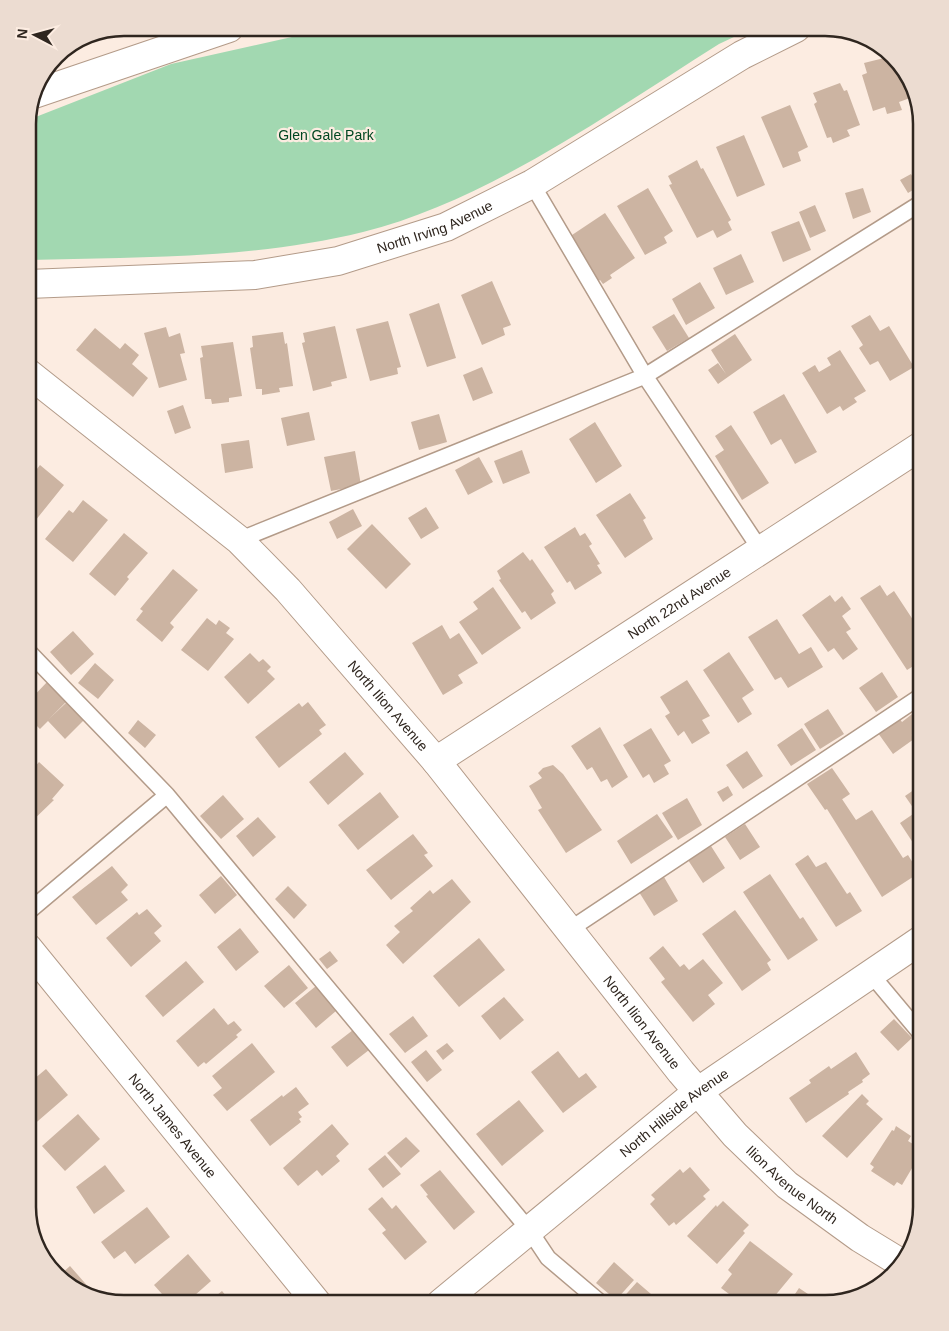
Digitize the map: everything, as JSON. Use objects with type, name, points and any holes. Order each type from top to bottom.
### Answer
[{"type":"street","points":[[43,91],[199,36]]},
{"type":"street","name":"North Irving Avenue","points":[[36,284],[255,275],[338,261],[446,227],[532,184],[733,60],[780,36]]},
{"type":"street","name":"North Ilion Avenue","points":[[36,379],[239,540],[288,590],[436,761],[696,1092]]},
{"type":"street","name":"North 22nd Avenue","points":[[436,761],[760,549],[913,452]]},
{"type":"street","name":"North Hillside Avenue","points":[[451,1295],[696,1092],[913,946]]},
{"type":"street","name":"North James Avenue","points":[[36,958],[310,1295]]},
{"type":"street","name":"Ilion Avenue North","points":[[696,1092],[735,1135],[787,1185],[895,1260]]},
{"type":"lane","points":[[532,184],[645,376],[760,549]]},
{"type":"lane","points":[[239,540],[645,376],[913,209]]},
{"type":"lane","points":[[36,660],[167,796],[530,1231],[548,1258],[591,1295]]},
{"type":"lane","points":[[569,930],[913,702]]},
{"type":"lane","points":[[36,905],[167,796]]},
{"type":"lane","points":[[870,973],[913,1023]]},
{"type":"green space","name":"Glen Gale Park","points":[[296,36],[736,36],[719,44],[547,152],[502,177],[456,199],[409,218],[363,232],[322,241],[238,252],[154,257],[36,260],[36,117],[171,64]]},
{"type":"building","points":[[883,58],[895,71],[909,98],[899,102],[902,110],[887,114],[885,107],[873,111],[862,75],[867,73],[864,63]]},
{"type":"building","points":[[840,83],[844,91],[847,90],[860,125],[847,130],[850,136],[833,143],[831,137],[827,138],[814,104],[817,102],[813,93]]},
{"type":"building","points":[[790,105],[808,147],[798,152],[801,161],[783,168],[761,117]]},
{"type":"building","points":[[744,135],[765,185],[737,197],[716,147]]},
{"type":"building","points":[[697,160],[731,220],[728,222],[732,230],[717,238],[713,230],[697,238],[669,185],[672,184],[668,176]]},
{"type":"building","points":[[911,174],[913,178],[913,190],[908,193],[900,180]]},
{"type":"building","points":[[648,188],[673,231],[664,237],[667,243],[645,255],[617,206]]},
{"type":"building","points":[[863,188],[871,212],[853,219],[845,193]]},
{"type":"building","points":[[815,205],[826,231],[810,238],[799,212]]},
{"type":"building","points":[[605,213],[635,258],[610,275],[612,278],[603,284],[600,280],[598,282],[569,237]]},
{"type":"building","points":[[799,221],[811,250],[783,262],[771,232]]},
{"type":"building","points":[[741,254],[754,282],[726,295],[713,268]]},
{"type":"building","points":[[492,281],[511,325],[503,328],[505,335],[482,345],[461,295]]},
{"type":"building","points":[[700,282],[715,308],[686,325],[672,299]]},
{"type":"building","points":[[439,303],[456,358],[427,367],[409,314]]},
{"type":"building","points":[[674,314],[689,338],[667,351],[652,327]]},
{"type":"building","points":[[870,315],[880,331],[889,326],[913,368],[890,381],[878,361],[870,365],[859,348],[863,345],[851,326]]},
{"type":"building","points":[[388,321],[401,367],[397,368],[398,374],[370,381],[356,329]]},
{"type":"building","points":[[335,326],[347,378],[331,382],[332,386],[313,391],[302,343],[305,342],[303,333]]},
{"type":"building","points":[[166,327],[169,337],[180,333],[185,353],[180,354],[187,380],[159,388],[144,333]]},
{"type":"building","points":[[95,328],[120,349],[125,343],[139,355],[132,364],[148,378],[133,397],[76,350]]},
{"type":"building","points":[[283,332],[285,344],[287,343],[293,386],[279,388],[280,392],[262,395],[262,389],[256,389],[250,348],[253,347],[252,336]]},
{"type":"building","points":[[735,334],[752,360],[718,384],[708,370],[718,363],[726,374],[711,350]]},
{"type":"building","points":[[233,342],[242,396],[229,398],[229,402],[212,404],[211,399],[205,399],[200,358],[203,357],[201,346]]},
{"type":"building","points":[[840,350],[866,391],[854,398],[857,402],[843,411],[840,406],[827,414],[802,373],[815,365],[819,372],[831,365],[827,358]]},
{"type":"building","points":[[482,367],[493,393],[473,401],[463,375]]},
{"type":"building","points":[[784,394],[817,452],[795,464],[781,439],[771,445],[753,412]]},
{"type":"building","points":[[183,405],[191,428],[175,434],[167,411]]},
{"type":"building","points":[[309,412],[315,440],[287,446],[281,418]]},
{"type":"building","points":[[439,414],[447,442],[419,450],[411,422]]},
{"type":"building","points":[[595,422],[622,466],[596,483],[569,439]]},
{"type":"building","points":[[731,425],[769,483],[742,500],[715,456],[724,450],[715,436]]},
{"type":"building","points":[[249,440],[253,468],[225,473],[221,444]]},
{"type":"building","points":[[522,450],[530,473],[503,484],[494,461]]},
{"type":"building","points":[[355,451],[361,485],[331,491],[324,457]]},
{"type":"building","points":[[479,457],[493,482],[468,495],[455,470]]},
{"type":"building","points":[[40,465],[64,485],[36,520],[36,470]]},
{"type":"building","points":[[630,493],[646,518],[643,520],[653,539],[625,558],[596,515]]},
{"type":"building","points":[[83,500],[108,520],[73,562],[45,539],[69,510],[73,513]]},
{"type":"building","points":[[426,507],[439,528],[421,539],[408,518]]},
{"type":"building","points":[[353,509],[362,526],[337,539],[329,522]]},
{"type":"building","points":[[372,524],[411,564],[386,589],[347,549]]},
{"type":"building","points":[[575,527],[580,536],[585,533],[592,544],[589,546],[600,564],[597,565],[602,573],[575,590],[570,581],[567,583],[544,547]]},
{"type":"building","points":[[124,533],[148,553],[127,577],[129,579],[115,596],[89,574]]},
{"type":"building","points":[[523,552],[530,561],[532,559],[554,591],[551,594],[556,603],[531,620],[525,611],[522,613],[499,580],[501,579],[497,571]]},
{"type":"building","points":[[173,569],[198,590],[170,623],[174,627],[162,642],[136,620],[143,611],[140,609]]},
{"type":"building","points":[[880,585],[887,596],[894,591],[913,620],[913,666],[907,670],[860,598]]},
{"type":"building","points":[[493,587],[521,628],[482,655],[459,622],[478,609],[473,602]]},
{"type":"building","points":[[830,595],[835,602],[842,596],[851,609],[842,616],[851,629],[846,632],[858,649],[843,660],[834,648],[828,652],[802,615]]},
{"type":"building","points":[[207,618],[216,625],[219,620],[230,628],[226,633],[234,639],[208,671],[181,650]]},
{"type":"building","points":[[777,619],[799,654],[811,647],[823,667],[788,688],[781,677],[775,680],[748,637]]},
{"type":"building","points":[[442,625],[450,639],[459,633],[478,663],[458,675],[463,683],[443,695],[412,643]]},
{"type":"building","points":[[73,631],[94,654],[71,675],[50,652]]},
{"type":"building","points":[[729,652],[754,690],[742,698],[752,714],[738,723],[703,670]]},
{"type":"building","points":[[250,653],[259,662],[263,659],[271,667],[267,671],[275,679],[248,704],[224,677]]},
{"type":"building","points":[[95,663],[114,680],[98,699],[78,683]]},
{"type":"building","points":[[882,672],[898,697],[876,712],[859,688]]},
{"type":"building","points":[[687,680],[710,716],[702,720],[710,733],[692,744],[684,731],[678,736],[665,716],[670,713],[660,697]]},
{"type":"building","points":[[48,681],[67,701],[49,719],[68,701],[85,719],[65,739],[48,721],[40,729],[36,725],[36,694]]},
{"type":"building","points":[[308,702],[326,725],[319,730],[322,734],[279,768],[255,737],[299,703],[302,707]]},
{"type":"building","points":[[828,709],[844,734],[820,749],[804,724]]},
{"type":"building","points":[[913,713],[913,737],[911,734],[913,740],[893,754],[878,733],[899,718],[902,722]]},
{"type":"building","points":[[138,720],[156,735],[145,748],[128,733]]},
{"type":"building","points":[[600,727],[628,777],[612,788],[607,779],[601,782],[592,767],[587,770],[571,746]]},
{"type":"building","points":[[651,728],[671,761],[664,765],[669,774],[654,783],[649,774],[643,778],[623,745]]},
{"type":"building","points":[[802,728],[816,750],[791,766],[777,745]]},
{"type":"building","points":[[747,751],[763,776],[743,789],[726,765]]},
{"type":"building","points":[[345,752],[364,774],[328,805],[309,782]]},
{"type":"building","points":[[39,762],[64,785],[52,799],[54,800],[36,817],[36,766]]},
{"type":"building","points":[[553,765],[563,774],[602,830],[566,853],[538,810],[542,808],[529,786],[542,778],[538,773],[543,768]]},
{"type":"building","points":[[832,768],[850,794],[842,799],[856,820],[872,810],[903,858],[908,855],[913,863],[913,877],[882,897],[827,809],[825,810],[807,784]]},
{"type":"building","points":[[728,786],[733,795],[723,802],[717,792]]},
{"type":"building","points":[[913,790],[913,808],[905,796]]},
{"type":"building","points":[[380,792],[399,817],[358,850],[338,825]]},
{"type":"building","points":[[223,795],[244,819],[221,839],[200,816]]},
{"type":"building","points":[[687,798],[702,825],[678,840],[662,813]]},
{"type":"building","points":[[657,814],[673,837],[631,864],[617,841]]},
{"type":"building","points":[[913,814],[913,843],[900,823]]},
{"type":"building","points":[[258,817],[276,837],[253,857],[236,836]]},
{"type":"building","points":[[745,824],[760,847],[740,860],[725,837]]},
{"type":"building","points":[[413,834],[428,853],[424,855],[433,866],[391,900],[366,870]]},
{"type":"building","points":[[711,846],[725,868],[703,883],[688,860]]},
{"type":"building","points":[[808,855],[816,867],[826,862],[847,894],[850,892],[862,911],[836,927],[795,864]]},
{"type":"building","points":[[112,866],[128,885],[121,892],[128,900],[96,925],[72,897]]},
{"type":"building","points":[[770,874],[800,919],[803,917],[818,940],[788,960],[743,892]]},
{"type":"building","points":[[221,876],[237,895],[215,914],[199,895]]},
{"type":"building","points":[[664,877],[678,901],[654,916],[639,892]]},
{"type":"building","points":[[452,879],[471,902],[403,964],[386,945],[400,932],[394,926],[413,911],[410,908],[430,890],[433,894]]},
{"type":"building","points":[[288,886],[307,905],[294,919],[275,899]]},
{"type":"building","points":[[147,909],[162,926],[154,933],[161,941],[131,967],[106,938],[137,912],[139,915]]},
{"type":"building","points":[[735,910],[771,960],[767,963],[771,970],[742,991],[702,934]]},
{"type":"building","points":[[240,928],[259,952],[236,971],[217,947]]},
{"type":"building","points":[[479,938],[505,970],[459,1007],[433,976]]},
{"type":"building","points":[[663,946],[680,967],[684,964],[689,970],[703,959],[723,983],[708,995],[715,1004],[693,1022],[661,982],[665,979],[649,958]]},
{"type":"building","points":[[330,951],[338,961],[327,969],[319,959]]},
{"type":"building","points":[[186,961],[204,982],[163,1017],[145,996]]},
{"type":"building","points":[[289,965],[308,988],[284,1008],[264,986]]},
{"type":"building","points":[[316,986],[336,1011],[316,1028],[295,1003]]},
{"type":"building","points":[[504,997],[524,1020],[500,1040],[481,1016]]},
{"type":"building","points":[[214,1008],[228,1025],[234,1021],[242,1030],[236,1035],[238,1037],[206,1064],[204,1062],[198,1067],[176,1041]]},
{"type":"building","points":[[413,1016],[428,1036],[405,1053],[389,1034]]},
{"type":"building","points":[[894,1019],[912,1038],[898,1051],[880,1032]]},
{"type":"building","points":[[353,1030],[369,1050],[347,1067],[331,1047]]},
{"type":"building","points":[[252,1043],[275,1072],[227,1111],[213,1095],[222,1088],[212,1076]]},
{"type":"building","points":[[447,1043],[454,1051],[443,1060],[436,1051]]},
{"type":"building","points":[[426,1050],[442,1070],[427,1082],[411,1062]]},
{"type":"building","points":[[558,1051],[579,1078],[586,1073],[597,1087],[563,1113],[531,1072]]},
{"type":"building","points":[[856,1052],[870,1074],[862,1080],[863,1082],[848,1092],[849,1094],[806,1123],[789,1098],[811,1083],[809,1080],[829,1066],[831,1069]]},
{"type":"building","points":[[46,1069],[68,1095],[36,1123],[36,1077]]},
{"type":"building","points":[[296,1087],[309,1104],[298,1112],[302,1117],[299,1119],[301,1122],[270,1146],[250,1120],[282,1095],[283,1097]]},
{"type":"building","points":[[862,1094],[869,1101],[866,1104],[883,1119],[847,1158],[822,1136]]},
{"type":"building","points":[[519,1100],[544,1131],[502,1166],[476,1134]]},
{"type":"building","points":[[78,1114],[100,1139],[65,1171],[42,1146]]},
{"type":"building","points":[[332,1124],[349,1144],[336,1156],[340,1161],[322,1176],[317,1170],[298,1186],[283,1168]]},
{"type":"building","points":[[896,1126],[911,1136],[908,1141],[913,1144],[913,1166],[902,1185],[897,1182],[894,1186],[871,1171],[874,1167],[870,1164],[892,1130],[894,1131]]},
{"type":"building","points":[[406,1137],[420,1151],[401,1168],[387,1153]]},
{"type":"building","points":[[385,1155],[401,1174],[383,1188],[368,1169]]},
{"type":"building","points":[[105,1165],[125,1191],[94,1214],[76,1187]]},
{"type":"building","points":[[690,1167],[710,1190],[703,1196],[706,1199],[676,1225],[674,1222],[669,1226],[650,1204],[655,1199],[651,1195],[680,1169],[683,1173]]},
{"type":"building","points":[[440,1170],[475,1212],[454,1230],[426,1196],[428,1195],[420,1185]]},
{"type":"building","points":[[382,1197],[392,1209],[396,1205],[427,1242],[405,1260],[382,1233],[386,1230],[368,1209]]},
{"type":"building","points":[[723,1201],[749,1225],[743,1231],[745,1233],[717,1264],[687,1236],[716,1205],[717,1207]]},
{"type":"building","points":[[147,1207],[170,1237],[135,1264],[125,1251],[114,1259],[101,1242]]},
{"type":"building","points":[[750,1241],[793,1274],[776,1295],[730,1295],[721,1288],[732,1274],[728,1270]]},
{"type":"building","points":[[188,1254],[211,1281],[195,1295],[163,1295],[154,1285]]},
{"type":"building","points":[[614,1262],[634,1280],[620,1295],[610,1295],[596,1283]]},
{"type":"building","points":[[70,1266],[89,1287],[75,1280],[64,1271]]},
{"type":"building","points":[[637,1282],[652,1295],[625,1295]]},
{"type":"building","points":[[799,1288],[810,1295],[794,1295]]},
{"type":"building","points":[[222,1291],[225,1295],[217,1295]]}]
